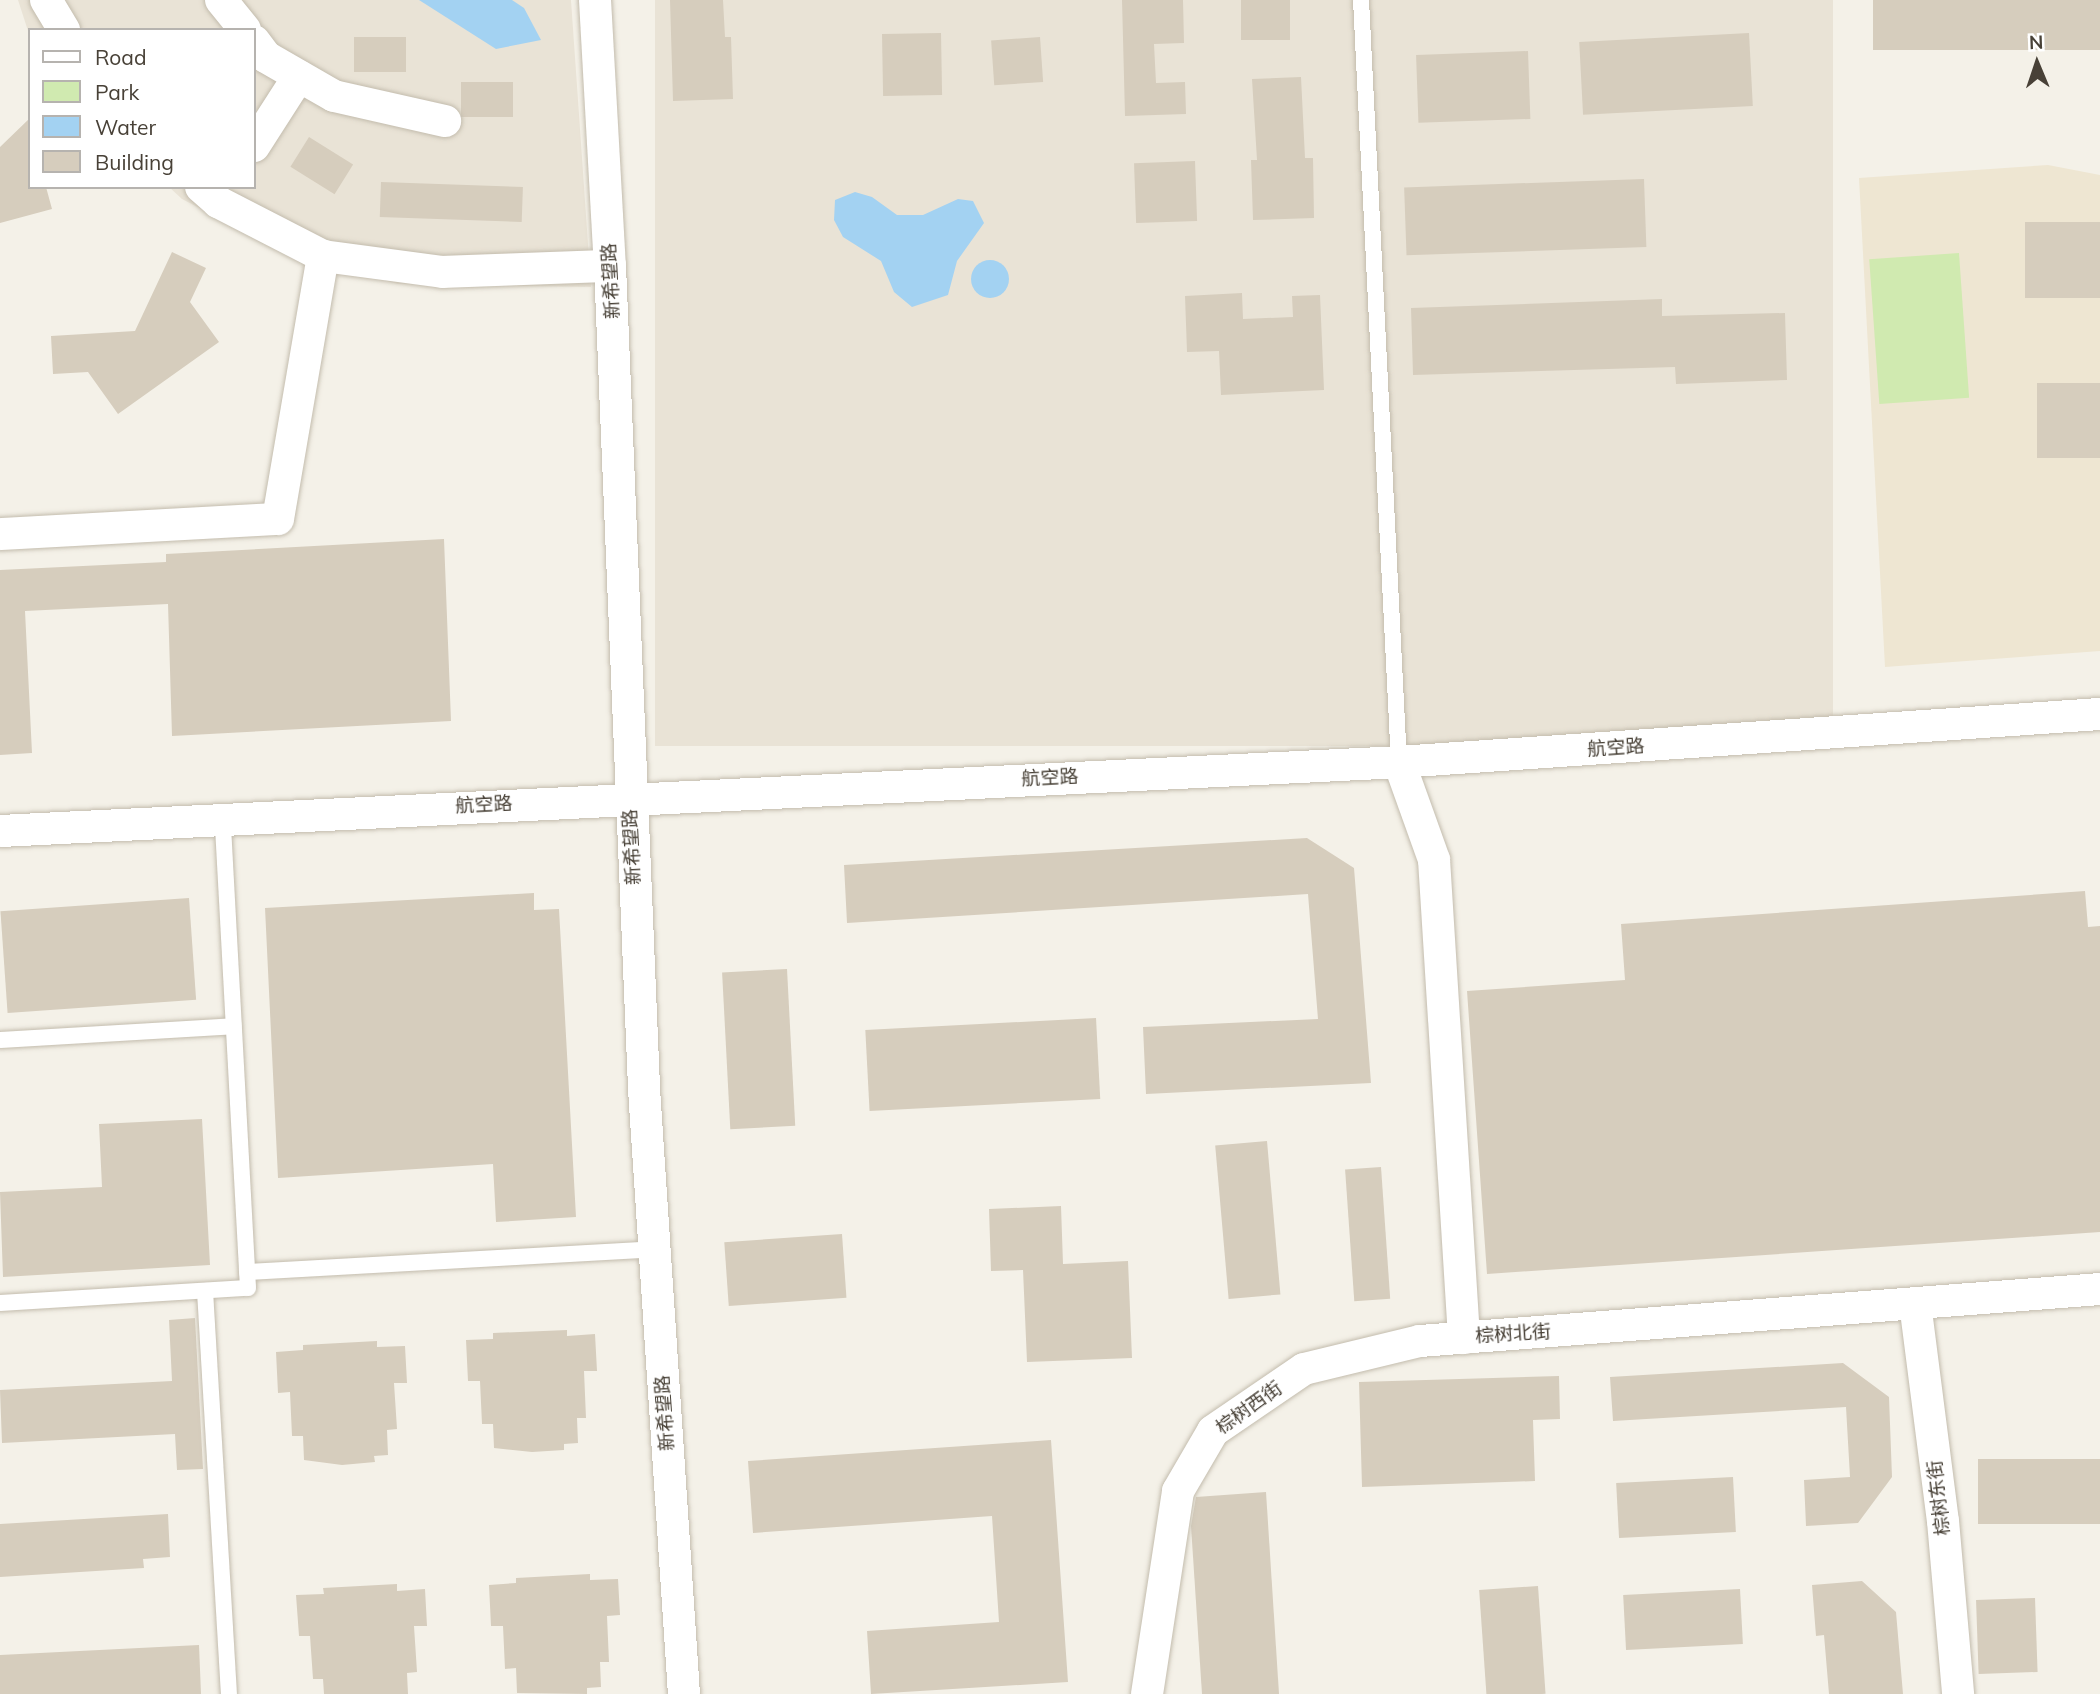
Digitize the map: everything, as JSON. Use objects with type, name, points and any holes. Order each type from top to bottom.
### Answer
[{"type":"street","points":[[46,0],[63,28]]},
{"type":"street","points":[[221,0],[243,28]]},
{"type":"street","name":"新希望路","points":[[595,0],[610,265],[630,797],[655,1250],[684,1694]]},
{"type":"street","points":[[256,43],[267,57],[334,96],[445,121]]},
{"type":"street","points":[[256,143],[299,76]]},
{"type":"street","points":[[216,192],[323,256],[443,272],[610,265]]},
{"type":"street","points":[[0,534],[278,519],[323,256]]},
{"type":"street","name":"航空路","points":[[0,831],[630,797],[1399,762],[2100,714]]},
{"type":"street","name":"棕树北街","points":[[1399,762],[1434,860],[1464,1338],[2100,1289]]},
{"type":"street","name":"棕树东街","points":[[1915,1303],[1943,1521],[1958,1694]]},
{"type":"street","name":"棕树西街","points":[[1142,1694],[1178,1491],[1213,1431],[1304,1368],[1420,1341],[1464,1338]]},
{"type":"lane","points":[[1361,0],[1399,762]]},
{"type":"lane","points":[[0,1303],[248,1288],[223,819]]},
{"type":"lane","points":[[0,1040],[234,1026]]},
{"type":"lane","points":[[247,1272],[655,1250]]},
{"type":"lane","points":[[205,1291],[229,1694]]},
{"type":"shaded area","points":[[18,0],[571,0],[591,287],[398,284],[292,256],[182,199],[171,189],[256,189],[256,28],[28,28],[28,31]]},
{"type":"shaded area","points":[[655,0],[1833,0],[1833,746],[655,746]]},
{"type":"shaded area","points":[[2048,165],[2100,175],[2100,651],[1885,667],[1859,178]]},
{"type":"green space","points":[[1959,253],[1969,398],[1879,404],[1869,259]]},
{"type":"water","points":[[419,0],[512,0],[524,8],[541,40],[496,49]]},
{"type":"water","points":[[855,192],[872,197],[897,215],[923,215],[958,199],[973,201],[984,223],[957,261],[948,295],[912,307],[894,292],[881,261],[843,237],[834,220],[835,200]]},
{"type":"water","points":[[990,260],[1004,265],[1009,279],[1004,293],[990,298],[976,293],[971,279],[976,265]]},
{"type":"building","points":[[670,0],[723,0],[725,37],[731,37],[733,99],[673,101]]},
{"type":"building","points":[[1122,0],[1183,0],[1184,43],[1154,44],[1156,83],[1185,82],[1186,114],[1125,116]]},
{"type":"building","points":[[1241,0],[1290,0],[1290,40],[1241,40]]},
{"type":"building","points":[[1873,0],[2100,0],[2100,50],[1873,50]]},
{"type":"building","points":[[941,33],[942,95],[883,96],[882,34]]},
{"type":"building","points":[[1749,33],[1753,106],[1583,115],[1579,42]]},
{"type":"building","points":[[354,37],[406,37],[406,72],[354,72]]},
{"type":"building","points":[[1040,37],[1043,82],[994,85],[991,40]]},
{"type":"building","points":[[1528,51],[1530,119],[1418,123],[1416,55]]},
{"type":"building","points":[[1301,77],[1305,158],[1313,158],[1314,218],[1253,220],[1251,160],[1257,160],[1252,79]]},
{"type":"building","points":[[461,82],[513,82],[513,117],[461,117]]},
{"type":"building","points":[[28,120],[28,189],[47,189],[52,209],[0,223],[0,147]]},
{"type":"building","points":[[309,137],[353,165],[335,194],[290,167]]},
{"type":"building","points":[[1195,161],[1197,221],[1136,223],[1134,163]]},
{"type":"building","points":[[1644,179],[1646,247],[1407,255],[1404,187]]},
{"type":"building","points":[[381,182],[523,187],[522,222],[380,217]]},
{"type":"building","points":[[2025,222],[2100,222],[2100,298],[2025,298]]},
{"type":"building","points":[[172,252],[206,268],[190,302],[219,342],[118,414],[88,372],[53,374],[51,336],[135,331]]},
{"type":"building","points":[[1242,293],[1243,319],[1293,317],[1292,296],[1320,295],[1324,390],[1221,395],[1219,351],[1187,352],[1185,296]]},
{"type":"building","points":[[1662,299],[1662,316],[1785,313],[1787,380],[1676,384],[1675,367],[1413,375],[1411,308]]},
{"type":"building","points":[[2037,383],[2100,383],[2100,458],[2037,458]]},
{"type":"building","points":[[444,539],[451,721],[172,736],[168,604],[25,611],[32,753],[0,755],[0,570],[166,562],[166,554]]},
{"type":"building","points":[[1307,838],[1354,868],[1371,1083],[1146,1094],[1143,1027],[1318,1019],[1308,894],[847,923],[844,865]]},
{"type":"building","points":[[2085,891],[2088,927],[2100,926],[2100,1232],[1487,1274],[1467,991],[1625,980],[1621,924]]},
{"type":"building","points":[[534,893],[534,910],[559,909],[576,1217],[496,1222],[493,1164],[278,1178],[265,908]]},
{"type":"building","points":[[189,898],[196,1000],[8,1013],[0,911]]},
{"type":"building","points":[[787,969],[795,1126],[730,1129],[722,972]]},
{"type":"building","points":[[1096,1018],[1100,1099],[870,1111],[865,1030]]},
{"type":"building","points":[[202,1119],[210,1265],[3,1277],[0,1192],[102,1187],[99,1124]]},
{"type":"building","points":[[1267,1141],[1280,1294],[1229,1299],[1215,1146]]},
{"type":"building","points":[[1381,1167],[1390,1299],[1354,1301],[1345,1170]]},
{"type":"building","points":[[1061,1206],[1063,1264],[1128,1261],[1132,1358],[1027,1362],[1023,1270],[991,1271],[989,1209]]},
{"type":"building","points":[[842,1234],[846,1298],[729,1306],[724,1242]]},
{"type":"building","points":[[195,1318],[203,1469],[177,1470],[175,1434],[2,1443],[0,1390],[172,1381],[169,1320]]},
{"type":"building","points":[[567,1330],[567,1336],[595,1334],[597,1371],[584,1371],[586,1418],[577,1418],[578,1443],[564,1444],[564,1450],[532,1452],[494,1448],[493,1424],[482,1424],[480,1381],[468,1381],[466,1340],[493,1339],[493,1333]]},
{"type":"building","points":[[377,1341],[377,1347],[405,1346],[407,1383],[394,1383],[397,1429],[387,1430],[388,1455],[374,1456],[375,1462],[342,1465],[304,1460],[303,1436],[292,1436],[290,1392],[278,1393],[276,1352],[303,1350],[303,1345]]},
{"type":"building","points":[[1843,1363],[1889,1397],[1892,1477],[1858,1523],[1806,1526],[1804,1480],[1850,1477],[1846,1407],[1613,1421],[1610,1377]]},
{"type":"building","points":[[1559,1376],[1560,1419],[1533,1420],[1535,1481],[1362,1487],[1359,1382]]},
{"type":"building","points":[[1051,1440],[1068,1682],[871,1694],[867,1631],[999,1622],[992,1516],[753,1533],[748,1461]]},
{"type":"building","points":[[1978,1459],[2100,1459],[2100,1524],[1978,1524]]},
{"type":"building","points":[[1733,1477],[1736,1532],[1619,1538],[1616,1483]]},
{"type":"building","points":[[1266,1492],[1279,1694],[1202,1694],[1191,1526],[1196,1497]]},
{"type":"building","points":[[168,1514],[170,1557],[143,1559],[144,1568],[0,1577],[0,1524]]},
{"type":"building","points":[[590,1574],[590,1580],[618,1579],[620,1615],[607,1616],[609,1662],[600,1662],[601,1687],[587,1688],[587,1694],[517,1693],[516,1668],[505,1669],[503,1626],[491,1626],[489,1585],[516,1583],[516,1578]]},
{"type":"building","points":[[1862,1581],[1896,1612],[1903,1694],[1829,1694],[1824,1635],[1816,1636],[1812,1585]]},
{"type":"building","points":[[397,1584],[397,1591],[425,1589],[427,1626],[414,1626],[417,1672],[407,1673],[408,1694],[324,1694],[323,1679],[313,1679],[310,1636],[299,1636],[296,1595],[324,1594],[323,1588]]},
{"type":"building","points":[[1538,1586],[1546,1694],[1486,1694],[1479,1590]]},
{"type":"building","points":[[1740,1589],[1743,1644],[1626,1650],[1623,1595]]},
{"type":"building","points":[[2035,1598],[2038,1672],[1979,1674],[1976,1600]]},
{"type":"building","points":[[199,1645],[201,1694],[0,1694],[0,1655]]}]
